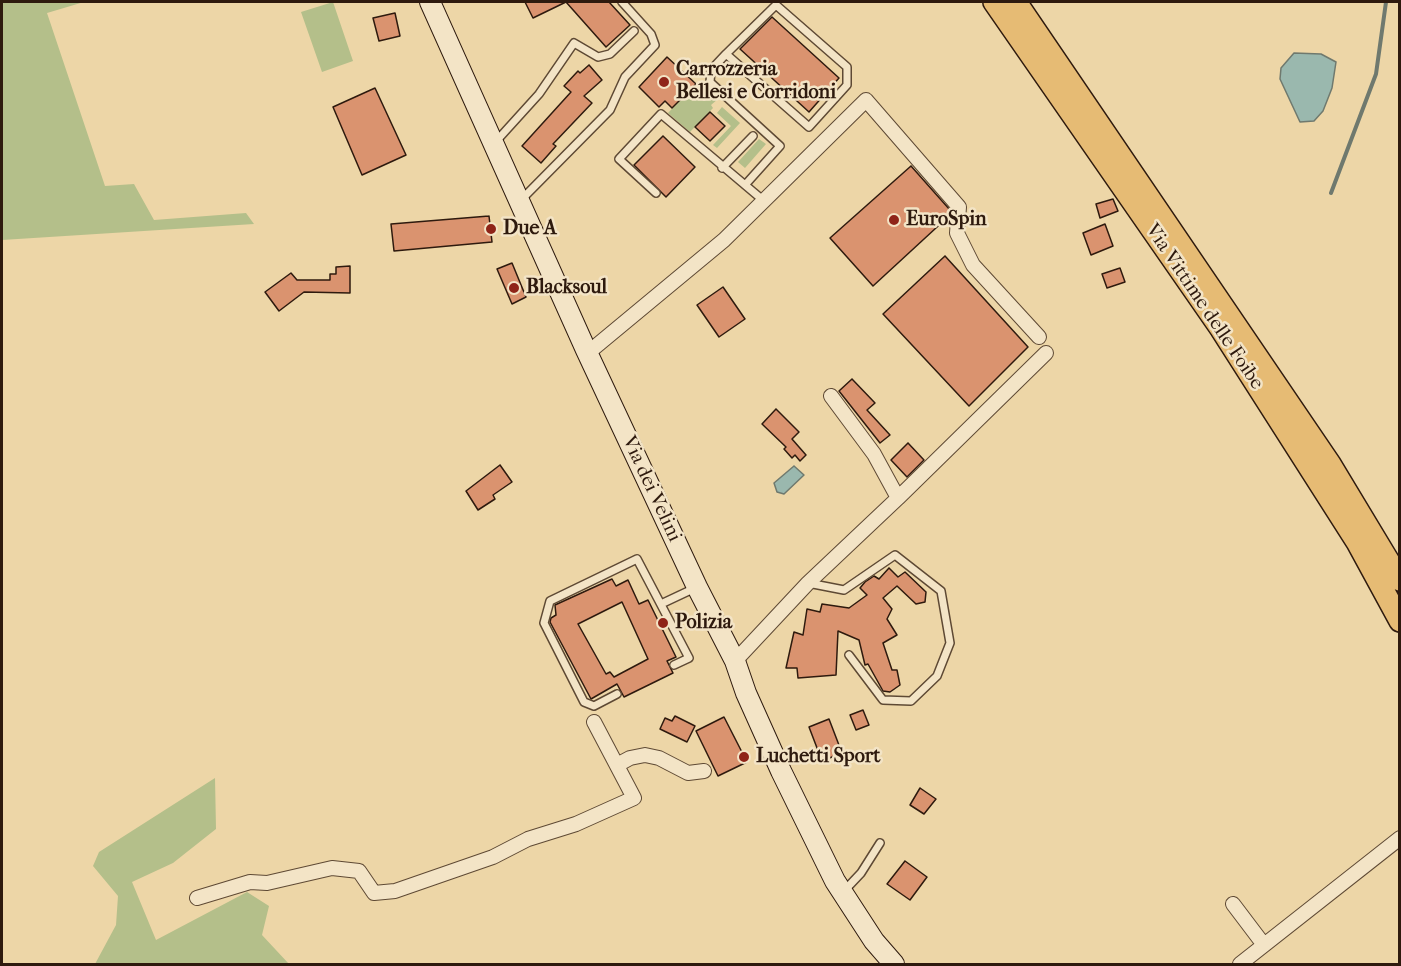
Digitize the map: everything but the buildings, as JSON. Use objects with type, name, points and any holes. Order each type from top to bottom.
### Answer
[{"type":"main road","name":"Via Vittime delle Foibe","points":[[994,2],[1221,329],[1357,543],[1400,621]]},
{"type":"main road","name":"Via Vittime delle Foibe","points":[[1016,2],[1323,454],[1400,580]]},
{"type":"street","name":"Via dei Velini","points":[[430,2],[586,350],[735,661],[746,693],[781,771],[842,892],[874,941],[894,964]]},
{"type":"street","points":[[586,350],[595,347],[724,240],[866,100],[958,207],[957,233],[973,265],[1039,337]]},
{"type":"street","points":[[735,661],[808,583],[1046,353]]},
{"type":"street","points":[[831,396],[874,454],[898,498]]},
{"type":"street","points":[[197,898],[250,882],[267,883],[332,868],[359,871],[374,893],[394,891],[493,857],[528,839],[576,824],[634,798],[594,722]]},
{"type":"street","points":[[616,765],[630,758],[645,755],[659,758],[688,772],[704,771]]},
{"type":"street","points":[[1240,964],[1400,838]]},
{"type":"street","points":[[1233,904],[1264,945]]},
{"type":"lane","points":[[519,202],[610,110],[625,77],[655,45],[651,34],[622,2]]},
{"type":"lane","points":[[726,54],[809,127],[847,85],[847,67],[776,5],[726,54],[711,70],[710,82],[780,146],[745,185]]},
{"type":"lane","points":[[491,142],[500,137],[539,94],[574,43],[598,57],[610,54],[634,31]]},
{"type":"lane","points":[[656,194],[619,159],[661,114],[722,168],[764,201]]},
{"type":"lane","points":[[722,168],[753,136]]},
{"type":"lane","points":[[808,583],[844,590],[895,555],[941,591],[950,643],[937,676],[911,701],[883,700],[849,655]]},
{"type":"lane","points":[[616,694],[594,706],[584,702],[544,624],[550,601],[637,560],[689,658],[674,665]]},
{"type":"lane","points":[[661,604],[698,587]]},
{"type":"lane","points":[[842,892],[861,873],[880,843]]},
{"type":"green space","points":[[2,2],[84,2],[47,13],[105,186],[134,184],[154,220],[246,213],[254,224],[2,240]]},
{"type":"green space","points":[[333,2],[353,61],[322,72],[301,12]]},
{"type":"green space","points":[[707,89],[718,99],[711,105],[713,108],[690,132],[668,113],[687,93],[692,90],[701,96]]},
{"type":"green space","points":[[722,107],[740,123],[717,148],[713,145],[731,126],[717,113]]},
{"type":"green space","points":[[759,139],[766,144],[745,168],[738,162]]},
{"type":"green space","points":[[215,778],[216,829],[173,863],[132,882],[156,940],[247,892],[269,906],[262,935],[289,964],[95,964],[116,925],[118,896],[93,866],[99,852]]},
{"type":"water","points":[[1294,53],[1321,54],[1336,62],[1332,88],[1323,111],[1314,121],[1300,122],[1280,79],[1281,68]]},
{"type":"water","points":[[794,466],[804,475],[784,494],[777,492],[774,483]]},
{"type":"waterway","points":[[1331,193],[1376,74],[1386,2]]},
{"type":"place","name":"Carrozzeria Bellesi e Corridoni","points":[[664,82]]},
{"type":"place","name":"EuroSpin","points":[[894,220]]},
{"type":"place","name":"Due A","points":[[491,229]]},
{"type":"place","name":"Blacksoul","points":[[514,288]]},
{"type":"place","name":"Polizia","points":[[663,623]]},
{"type":"place","name":"Luchetti Sport","points":[[744,757]]}]
